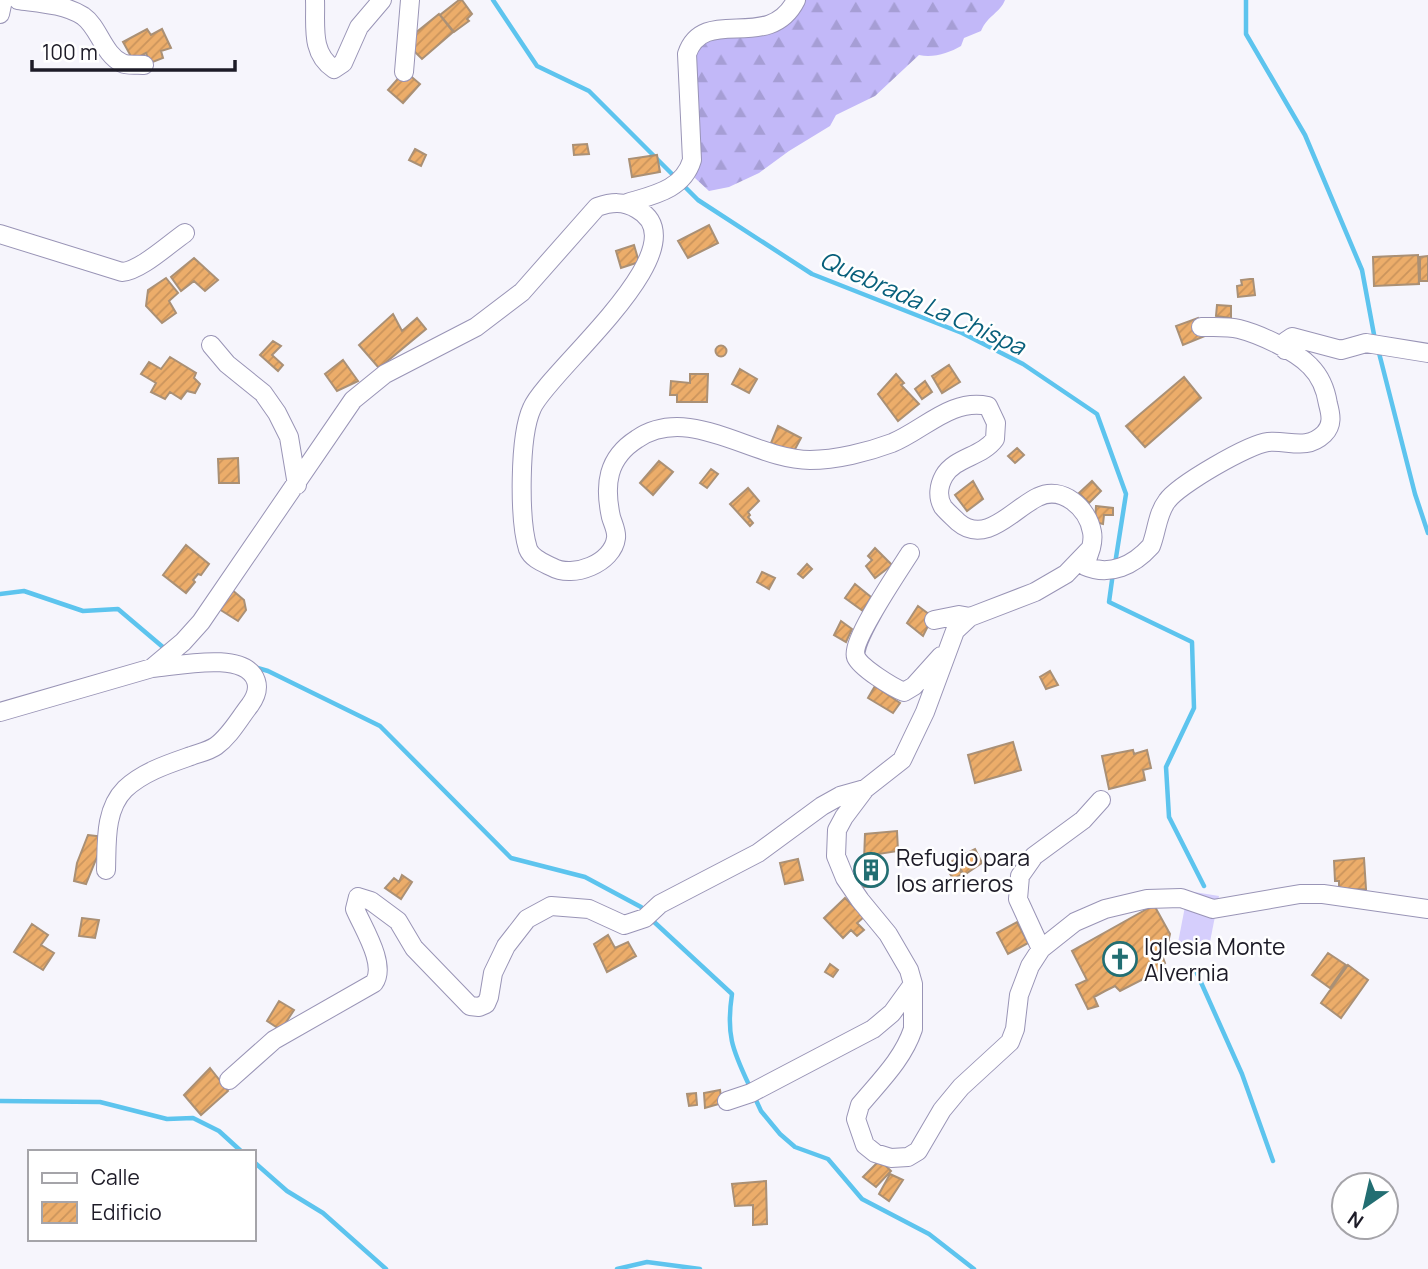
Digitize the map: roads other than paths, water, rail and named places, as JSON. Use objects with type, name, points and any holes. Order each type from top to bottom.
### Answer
[{"type":"street","points":[[0,14],[3,0],[11,0]]},
{"type":"street","points":[[18,0],[54,5],[80,13],[120,62],[144,65]]},
{"type":"street","points":[[316,0],[316,46],[322,58],[334,69],[343,63],[359,27],[382,0]]},
{"type":"street","points":[[404,72],[410,0]]},
{"type":"street","points":[[152,668],[183,642],[201,622],[354,400],[385,373],[476,327],[522,292],[597,207],[611,202],[627,203],[667,191],[689,171],[692,160],[687,54],[690,44],[708,31],[758,27],[780,21],[796,0]]},
{"type":"street","points":[[627,203],[641,211],[650,221],[655,238],[650,257],[621,304],[541,390],[526,426],[522,525],[529,552],[557,570],[577,571],[599,562],[613,547],[616,537],[608,497],[608,476],[619,454],[638,438],[665,428],[696,428],[761,449],[810,460],[853,454],[893,442],[939,416],[965,405],[978,404],[988,406],[994,417],[995,439],[982,450],[951,467],[944,475],[939,490],[942,506],[965,528],[985,529],[1003,522],[1038,497],[1052,494],[1064,496],[1078,505],[1093,533],[1086,566],[1095,570],[1114,571],[1152,546],[1158,517],[1174,492],[1249,448],[1265,442],[1304,445],[1313,442],[1326,433],[1332,421],[1328,400],[1318,375],[1308,364],[1237,328],[1202,327]]},
{"type":"street","points":[[0,234],[121,272],[129,272],[185,233]]},
{"type":"street","points":[[1284,350],[1286,341],[1292,338],[1341,350],[1366,342],[1428,353]]},
{"type":"street","points":[[211,345],[227,364],[263,393],[277,413],[289,437],[297,485]]},
{"type":"street","points":[[1091,548],[1066,574],[1035,592],[970,617],[955,631],[925,712],[902,760],[865,789],[837,830],[836,856],[845,878],[888,934],[909,970],[913,984],[911,1035],[895,1063],[860,1105],[856,1119],[864,1145],[875,1153],[891,1158],[908,1157],[918,1151],[942,1110],[961,1087],[1010,1042],[1015,1029],[1019,995],[1030,966],[1041,949],[1075,922],[1105,909],[1147,899],[1181,898],[1213,909],[1300,894],[1324,894],[1428,909]]},
{"type":"street","points":[[910,553],[862,632],[855,650],[856,657],[863,665],[904,692],[946,651]]},
{"type":"street","points":[[934,620],[959,615],[970,617]]},
{"type":"street","points":[[0,712],[152,668],[229,662],[243,666],[254,676],[257,685],[255,697],[223,740],[213,748],[154,770],[124,790],[108,823],[106,870]]},
{"type":"street","points":[[229,1080],[274,1040],[374,983],[380,972],[380,963],[355,909],[358,897],[371,901],[398,921],[414,948],[470,1006],[479,1007],[486,1004],[493,973],[506,946],[527,919],[551,906],[589,909],[624,925],[630,925],[645,918],[660,904],[758,853],[822,806],[841,796],[865,789]]},
{"type":"street","points":[[1041,949],[1018,899],[1020,876],[1034,856],[1083,820],[1101,800]]},
{"type":"street","points":[[727,1101],[751,1093],[873,1029],[892,1013],[913,984]]},
{"type":"waterway","name":"Quebrada La Chispa","points":[[493,0],[537,66],[589,91],[677,179]]},
{"type":"waterway","points":[[1246,0],[1246,34],[1305,135],[1362,270],[1375,340]]},
{"type":"waterway","name":"Quebrada La Chispa","points":[[683,185],[698,200],[812,274],[962,333],[1023,364],[1097,414],[1126,494],[1115,564]]},
{"type":"waterway","points":[[1378,349],[1415,494],[1428,533]]},
{"type":"waterway","name":"Quebrada La Chispa","points":[[1113,573],[1109,602],[1192,642],[1194,708],[1166,767],[1169,817],[1204,886]]},
{"type":"waterway","points":[[0,594],[24,591],[83,611],[118,609],[164,648]]},
{"type":"waterway","points":[[254,667],[268,671],[380,726],[511,858],[585,877],[641,907]]},
{"type":"waterway","points":[[652,920],[732,994],[730,1031],[738,1061],[749,1085]]},
{"type":"waterway","name":"Quebrada La Chispa","points":[[1195,969],[1242,1074],[1273,1161]]},
{"type":"waterway","points":[[755,1098],[761,1111],[795,1147],[828,1159],[862,1199],[929,1234],[974,1269]]},
{"type":"waterway","points":[[0,1101],[100,1102],[167,1119],[193,1118],[219,1131],[240,1150]]},
{"type":"waterway","points":[[256,1164],[287,1191],[323,1213],[386,1269]]},
{"type":"waterway","points":[[617,1269],[647,1262],[700,1269]]},
{"type":"place","name":"Refugio para los arrieros","points":[[871,870]]},
{"type":"place","name":"Iglesia Monte Alvernia","points":[[1120,959]]}]
